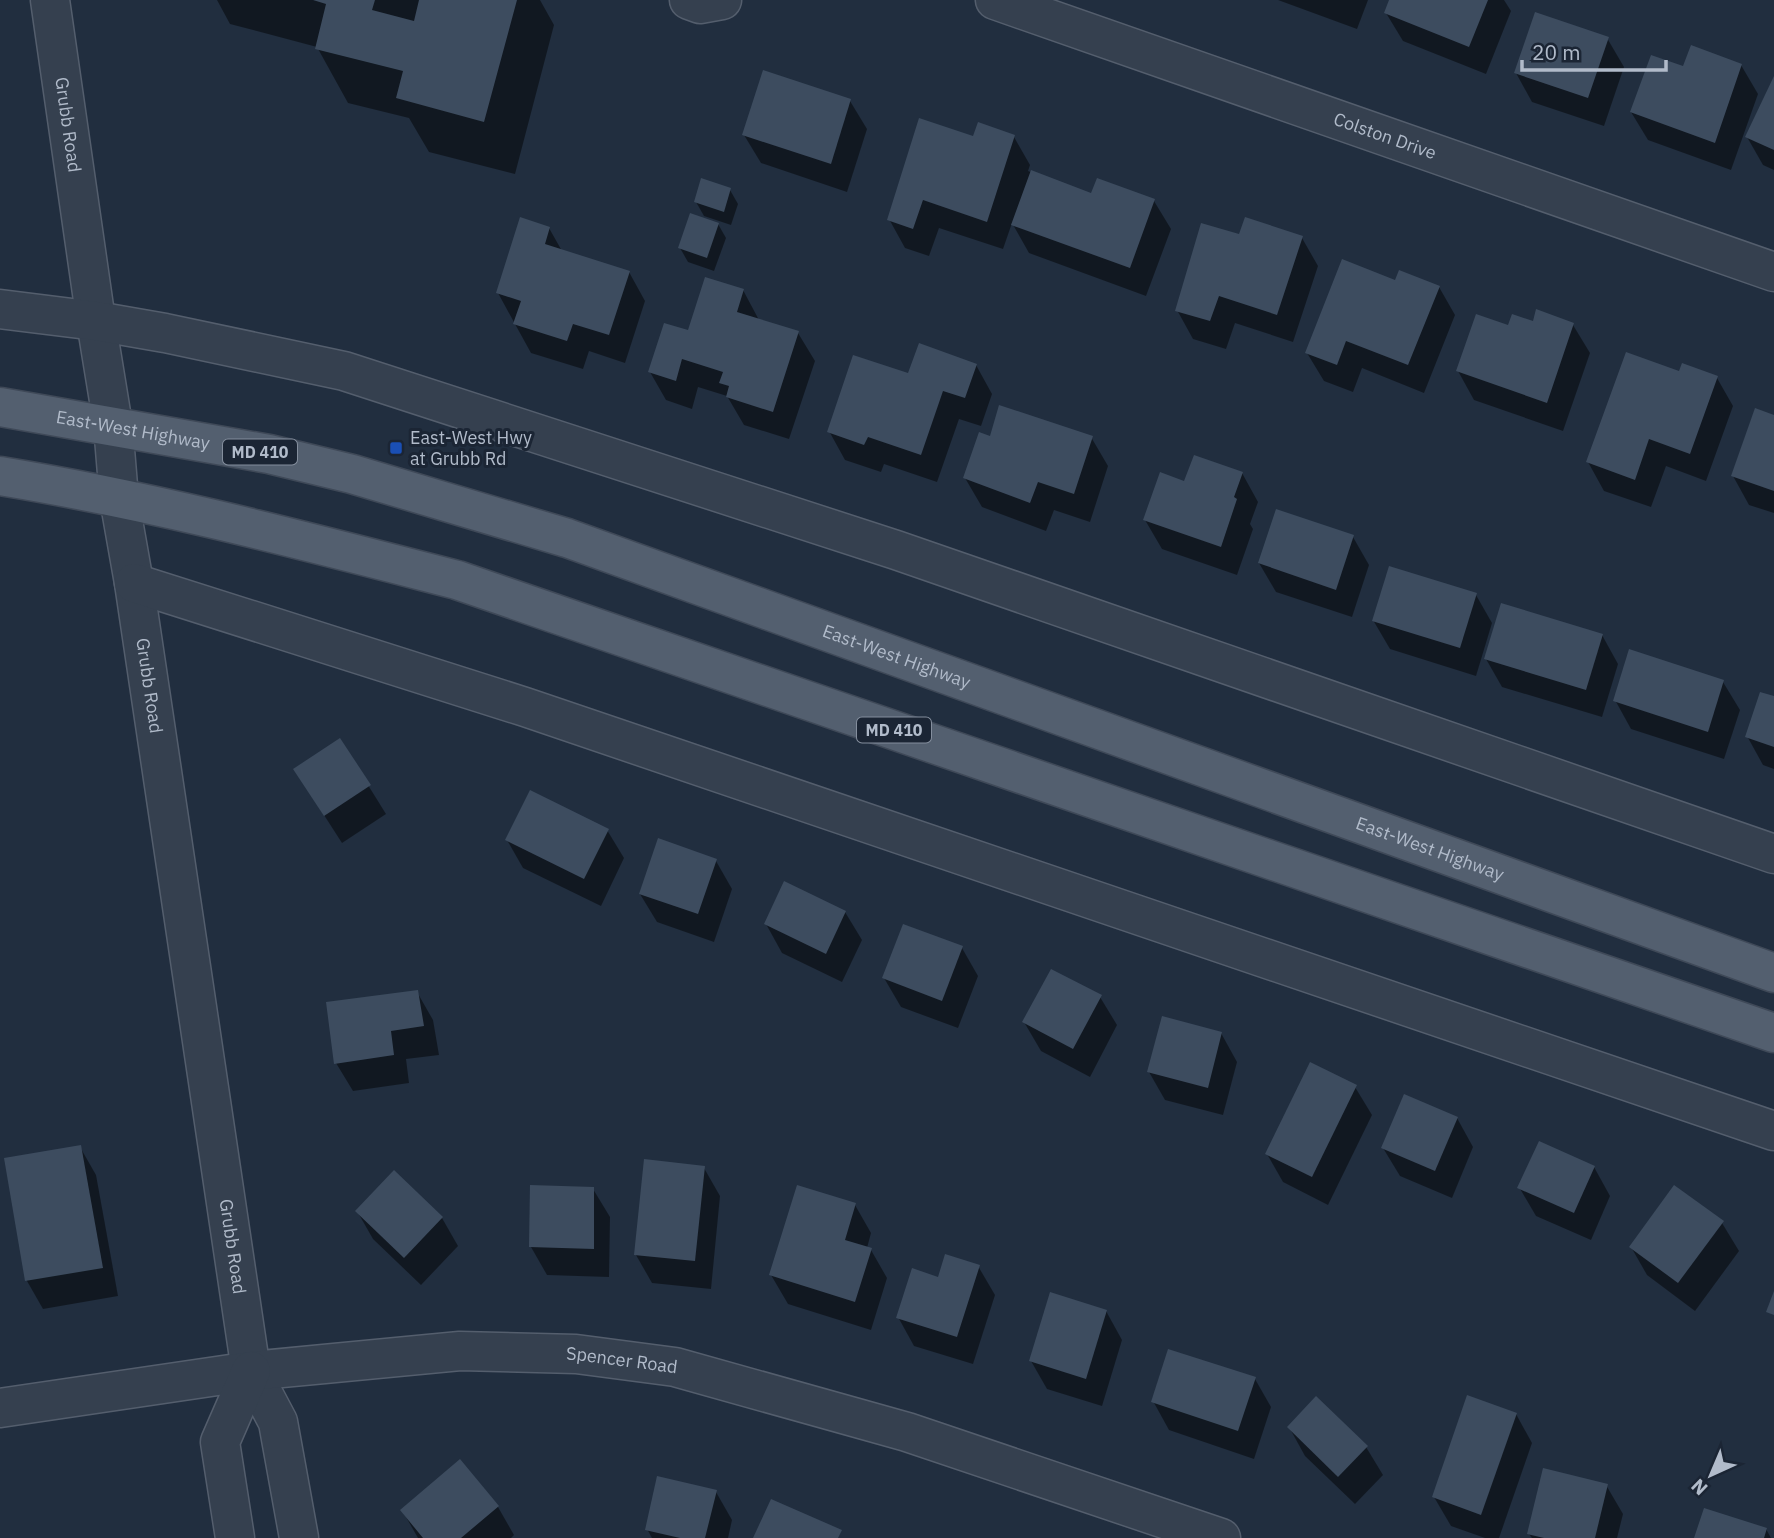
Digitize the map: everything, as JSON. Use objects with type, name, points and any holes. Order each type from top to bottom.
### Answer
[{"type":"main road","name":"East-West Highway","points":[[0,407],[269,454],[352,474],[567,538],[1774,973]]},
{"type":"main road","name":"MD 410","points":[[0,475],[258,529],[457,580],[1774,1033]]},
{"type":"street","name":"Grubb Road","points":[[50,0],[113,425],[119,498],[134,583],[251,1371],[278,1422],[299,1538]]},
{"type":"street","points":[[689,0],[700,4],[722,0]]},
{"type":"street","name":"Colston Drive","points":[[995,0],[1774,272]]},
{"type":"street","points":[[0,309],[96,321],[344,371],[896,550],[1774,854]]},
{"type":"street","points":[[134,583],[538,711],[1774,1131]]},
{"type":"street","name":"Spencer Road","points":[[0,1408],[251,1371],[460,1352],[576,1354],[675,1367],[907,1432],[1221,1538]]},
{"type":"street","points":[[235,1538],[220,1442],[251,1371]]},
{"type":"building","points":[[313,0],[375,0],[372,10],[414,21],[419,0],[517,0],[484,122],[396,98],[403,71],[315,49],[326,4]]},
{"type":"building","points":[[1389,0],[1488,0],[1469,47],[1384,13]]},
{"type":"building","points":[[1535,12],[1609,37],[1588,98],[1514,73]]},
{"type":"building","points":[[1691,45],[1742,64],[1715,143],[1630,112],[1651,55],[1683,66]]},
{"type":"building","points":[[763,70],[851,99],[831,164],[742,135]]},
{"type":"building","points":[[1774,76],[1774,150],[1745,137]]},
{"type":"building","points":[[919,118],[973,136],[978,122],[1015,135],[987,222],[923,200],[913,229],[887,220]]},
{"type":"building","points":[[1031,170],[1091,193],[1097,178],[1155,199],[1130,268],[1011,225]]},
{"type":"building","points":[[701,178],[731,188],[724,212],[694,202]]},
{"type":"building","points":[[690,213],[719,223],[707,258],[678,248]]},
{"type":"building","points":[[520,217],[550,227],[545,244],[630,271],[609,335],[573,324],[567,341],[513,324],[521,301],[496,293]]},
{"type":"building","points":[[1245,217],[1303,236],[1277,315],[1219,296],[1210,321],[1175,311],[1201,223],[1239,234]]},
{"type":"building","points":[[1342,259],[1395,280],[1399,270],[1440,286],[1408,365],[1346,341],[1337,365],[1305,353]]},
{"type":"building","points":[[705,277],[744,289],[737,312],[799,331],[773,412],[726,397],[729,386],[719,383],[723,372],[682,359],[676,381],[648,372],[664,323],[688,330]]},
{"type":"building","points":[[1536,309],[1574,323],[1547,403],[1456,371],[1476,314],[1508,325],[1512,314],[1533,321]]},
{"type":"building","points":[[919,343],[977,364],[965,398],[943,391],[921,455],[868,437],[864,445],[827,432],[853,355],[908,373]]},
{"type":"building","points":[[1626,352],[1679,371],[1682,363],[1718,376],[1690,454],[1649,439],[1635,480],[1586,462]]},
{"type":"building","points":[[999,405],[1093,436],[1074,494],[1038,482],[1030,503],[963,478],[979,432],[990,436]]},
{"type":"building","points":[[1755,408],[1774,415],[1774,491],[1731,476]]},
{"type":"building","points":[[1194,455],[1243,472],[1221,547],[1143,520],[1160,472],[1184,481]]},
{"type":"building","points":[[1276,509],[1354,535],[1336,590],[1258,563]]},
{"type":"building","points":[[1389,566],[1477,593],[1460,648],[1372,621]]},
{"type":"building","points":[[1501,603],[1603,634],[1586,690],[1484,659]]},
{"type":"building","points":[[1629,649],[1724,680],[1708,732],[1613,701]]},
{"type":"building","points":[[1760,692],[1774,696],[1774,747],[1745,737]]},
{"type":"building","points":[[340,738],[371,785],[324,816],[293,769]]},
{"type":"building","points":[[530,790],[609,829],[584,879],[505,840]]},
{"type":"building","points":[[658,838],[717,859],[698,914],[639,894]]},
{"type":"building","points":[[784,881],[846,911],[826,954],[764,924]]},
{"type":"building","points":[[903,924],[963,946],[942,1001],[882,978]]},
{"type":"building","points":[[1051,969],[1102,995],[1073,1049],[1022,1022]]},
{"type":"building","points":[[418,990],[424,1026],[391,1031],[394,1055],[334,1064],[326,1002]]},
{"type":"building","points":[[1162,1016],[1222,1032],[1208,1088],[1147,1072]]},
{"type":"building","points":[[1310,1062],[1357,1085],[1312,1177],[1265,1154]]},
{"type":"building","points":[[1404,1094],[1458,1117],[1435,1171],[1381,1148]]},
{"type":"building","points":[[1539,1141],[1595,1166],[1574,1213],[1517,1188]]},
{"type":"building","points":[[81,1145],[103,1268],[25,1281],[4,1158]]},
{"type":"building","points":[[644,1159],[705,1166],[695,1261],[634,1255]]},
{"type":"building","points":[[394,1170],[443,1217],[404,1258],[355,1211]]},
{"type":"building","points":[[530,1185],[594,1187],[594,1249],[529,1247]]},
{"type":"building","points":[[797,1185],[856,1203],[845,1240],[872,1248],[855,1302],[769,1275]]},
{"type":"building","points":[[1674,1185],[1724,1221],[1678,1283],[1629,1247]]},
{"type":"building","points":[[945,1254],[980,1265],[957,1337],[896,1318],[912,1268],[938,1277]]},
{"type":"building","points":[[1774,1291],[1774,1315],[1766,1312]]},
{"type":"building","points":[[1050,1292],[1107,1310],[1086,1379],[1029,1361]]},
{"type":"building","points":[[1168,1349],[1256,1377],[1238,1431],[1151,1402]]},
{"type":"building","points":[[1467,1395],[1517,1413],[1481,1515],[1432,1497]]},
{"type":"building","points":[[1316,1396],[1368,1446],[1338,1477],[1287,1427]]},
{"type":"building","points":[[460,1459],[499,1506],[461,1538],[423,1538],[400,1510]]},
{"type":"building","points":[[1543,1468],[1608,1484],[1595,1538],[1544,1538],[1527,1534]]},
{"type":"building","points":[[657,1476],[717,1490],[705,1538],[680,1538],[645,1530]]},
{"type":"building","points":[[771,1499],[842,1530],[838,1538],[753,1538]]},
{"type":"building","points":[[1704,1508],[1767,1528],[1764,1538],[1694,1538]]},
{"type":"place","name":"East-West Hwy at Grubb Rd","points":[[396,448]]}]
